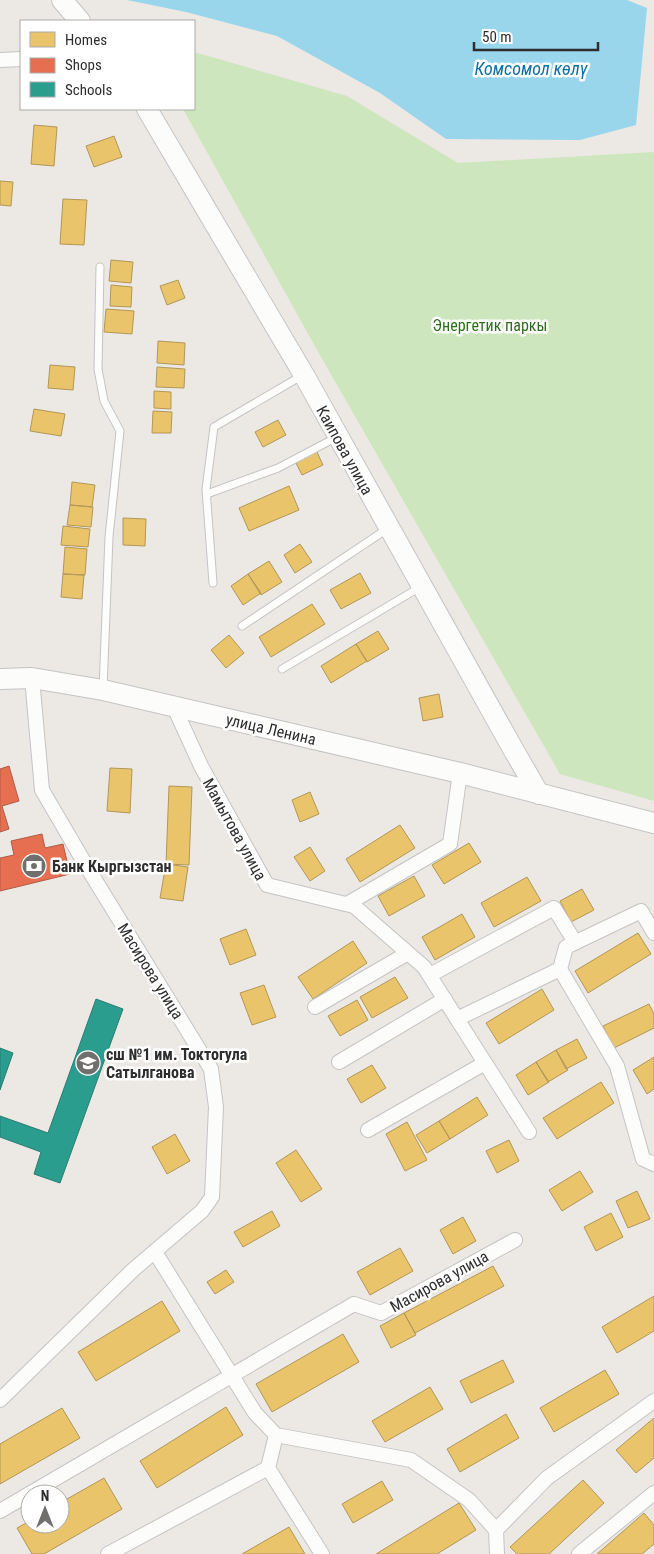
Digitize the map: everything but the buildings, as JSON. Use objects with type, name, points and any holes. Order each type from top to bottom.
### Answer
[{"type":"main road","points":[[62,0],[79,20]]},
{"type":"main road","name":"Каипова улица","points":[[148,110],[304,375],[539,794]]},
{"type":"main road","name":"улица Ленина","points":[[0,679],[32,678],[103,690],[460,773],[654,823]]},
{"type":"street","points":[[0,60],[20,59]]},
{"type":"street","name":"Масирова улица","points":[[0,1400],[127,1276],[202,1211],[212,1197],[216,1107],[211,1069],[87,868],[42,790],[32,678]]},
{"type":"street","name":"Мамытова улица","points":[[174,707],[201,766],[267,885],[354,906],[424,967],[529,1132]]},
{"type":"street","points":[[347,904],[450,844],[460,773]]},
{"type":"street","points":[[430,975],[554,908],[575,942]]},
{"type":"street","points":[[654,933],[641,911],[566,947],[560,969],[617,1066],[643,1159],[654,1164]]},
{"type":"street","points":[[315,1007],[408,953]]},
{"type":"street","points":[[457,1019],[560,969]]},
{"type":"street","points":[[338,1062],[445,999]]},
{"type":"street","points":[[368,1130],[485,1063]]},
{"type":"street","name":"Масирова улица","points":[[0,1511],[354,1304],[381,1313],[515,1240]]},
{"type":"street","points":[[155,1252],[255,1413],[276,1435],[411,1460],[469,1500],[496,1530],[497,1554]]},
{"type":"street","points":[[496,1530],[547,1478],[654,1402]]},
{"type":"street","points":[[276,1435],[268,1468],[322,1554]]},
{"type":"street","points":[[108,1554],[268,1468]]},
{"type":"street","points":[[579,1554],[654,1492]]},
{"type":"lane","points":[[100,268],[98,369],[104,401],[120,431],[109,537],[103,690]]},
{"type":"lane","points":[[213,584],[207,494],[214,427],[304,375]]},
{"type":"lane","points":[[207,494],[278,468],[338,437]]},
{"type":"lane","points":[[242,626],[389,528]]},
{"type":"lane","points":[[282,669],[422,586]]},
{"type":"green space","name":"Энергетик паркы","points":[[195,52],[347,96],[458,163],[654,152],[654,801],[560,774],[321,357],[184,110],[195,110]]},
{"type":"water","name":"Комсомол көлү","points":[[127,0],[627,0],[647,8],[636,125],[580,140],[446,139],[380,93],[277,36],[186,12]]},
{"type":"place","name":"Банк Кыргызстан","points":[[34,866]]},
{"type":"place","name":"сш №1 им. Токтогула Сатылганова","points":[[88,1063]]}]
